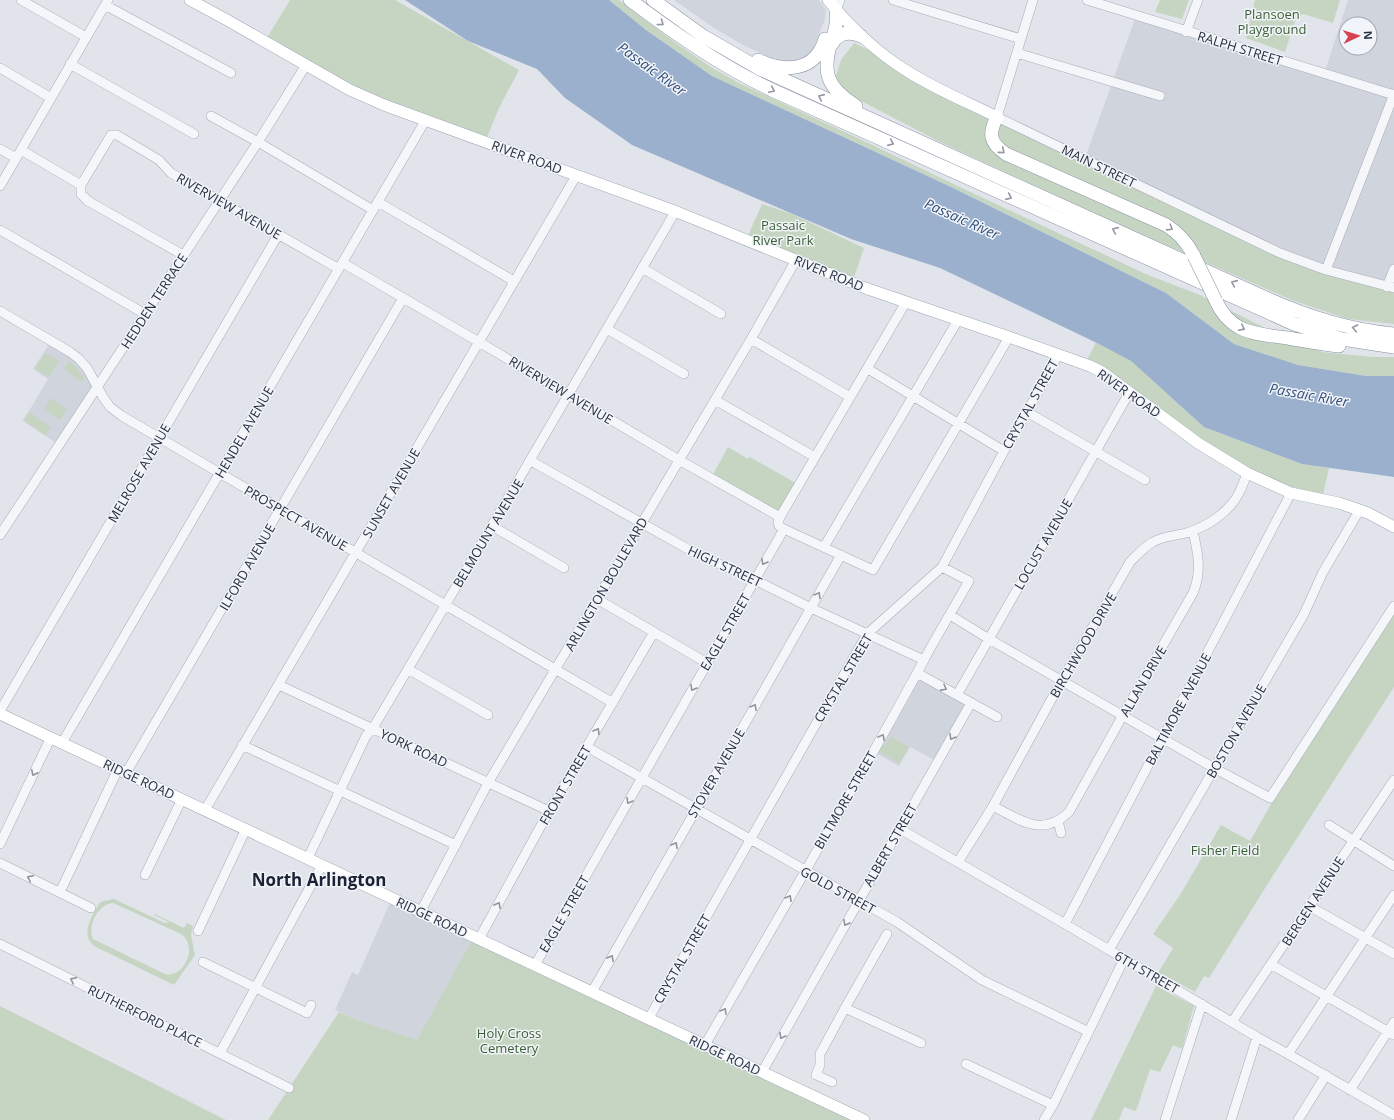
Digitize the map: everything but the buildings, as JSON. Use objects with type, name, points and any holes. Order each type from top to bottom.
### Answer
[{"type":"highway","points":[[630,0],[677,35],[715,60],[774,91],[1294,324],[1342,339],[1394,347]]},
{"type":"highway","points":[[652,0],[721,48],[760,69],[1298,312],[1345,326],[1394,334]]},
{"type":"highway","points":[[667,11],[754,59],[771,65],[787,68],[808,63],[818,55],[823,44],[835,3]]},
{"type":"highway","points":[[835,3],[837,22],[827,52],[826,68],[828,76],[834,87],[845,100],[866,112],[972,165]]},
{"type":"highway","points":[[827,52],[834,40],[843,33],[861,36]]},
{"type":"highway","points":[[997,117],[992,126],[992,138],[995,145],[1006,154],[1166,225],[1180,235],[1185,240],[1194,256],[1216,301],[1224,314],[1234,324],[1256,334],[1365,351],[1394,352]]},
{"type":"main road","name":"RIVER ROAD","points":[[190,0],[363,97],[675,212],[865,288],[1009,337],[1079,362],[1102,372],[1198,443],[1247,473],[1291,493],[1338,503],[1368,513],[1394,527]]},
{"type":"main road","name":"MAIN STREET","points":[[835,3],[861,36],[890,60],[906,71],[997,117]]},
{"type":"main road","name":"RIDGE ROAD","points":[[0,712],[51,738],[322,864],[864,1120]]},
{"type":"street","points":[[21,0],[86,37]]},
{"type":"street","points":[[893,0],[1021,39]]},
{"type":"street","points":[[997,117],[1033,0]]},
{"type":"street","name":"RALPH STREET","points":[[1088,0],[1186,32],[1394,95]]},
{"type":"street","points":[[1186,32],[1198,0]]},
{"type":"street","points":[[0,186],[107,2],[231,73]]},
{"type":"street","points":[[1017,53],[1160,96]]},
{"type":"street","points":[[70,64],[194,134]]},
{"type":"street","name":"HEDDEN TERRACE","points":[[0,535],[220,201],[306,65]]},
{"type":"street","points":[[0,68],[51,98]]},
{"type":"street","points":[[1326,270],[1394,95]]},
{"type":"street","points":[[211,116],[373,210]]},
{"type":"street","name":"MAIN STREET","points":[[997,117],[1295,260],[1391,288]]},
{"type":"street","name":"HENDEL AVENUE","points":[[62,743],[425,121]]},
{"type":"street","name":"RIVERVIEW AVENUE","points":[[81,185],[110,135],[115,134],[159,160],[171,173],[278,235],[403,298],[679,460],[780,517]]},
{"type":"street","points":[[0,149],[16,158]]},
{"type":"street","points":[[21,150],[81,185],[80,190],[84,198],[183,255]]},
{"type":"street","name":"SUNSET AVENUE","points":[[205,810],[576,176]]},
{"type":"street","points":[[378,202],[514,281]]},
{"type":"street","name":"BELMOUNT AVENUE","points":[[308,858],[366,736],[373,728],[531,461],[675,212]]},
{"type":"street","points":[[0,230],[145,314]]},
{"type":"street","name":"MELROSE AVENUE","points":[[0,712],[278,235]]},
{"type":"street","name":"ARLINGTON BOULEVARD","points":[[421,911],[488,783],[751,339],[796,260]]},
{"type":"street","points":[[642,268],[721,314]]},
{"type":"street","points":[[1391,288],[1394,269]]},
{"type":"street","name":"ILFORD AVENUE","points":[[60,892],[122,771],[281,509],[403,298]]},
{"type":"street","points":[[906,302],[778,522],[779,526],[873,570],[1009,337]]},
{"type":"street","name":"PROSPECT AVENUE","points":[[0,311],[70,352],[79,359],[87,368],[103,397],[110,406],[122,416],[613,703]]},
{"type":"street","points":[[824,547],[914,397],[958,320]]},
{"type":"street","points":[[607,329],[684,374]]},
{"type":"street","points":[[751,339],[850,397]]},
{"type":"street","name":"CRYSTAL STREET","points":[[649,1018],[867,634],[942,567],[1004,450],[1027,412],[1058,355]]},
{"type":"street","points":[[868,369],[1004,450]]},
{"type":"street","name":"LOCUST AVENUE","points":[[957,695],[1129,393]]},
{"type":"street","points":[[714,400],[815,457]]},
{"type":"street","points":[[1027,412],[1145,480]]},
{"type":"street","name":"HIGH STREET","points":[[531,461],[695,553],[924,660]]},
{"type":"street","name":"BIRCHWOOD DRIVE","points":[[958,862],[994,806],[1062,680],[1130,562],[1144,547],[1152,542],[1193,530],[1209,523],[1226,510],[1239,494],[1247,473]]},
{"type":"street","name":"BALTIMORE AVENUE","points":[[1065,924],[1291,493]]},
{"type":"street","name":"BOSTON AVENUE","points":[[1109,950],[1304,614],[1323,572],[1359,511]]},
{"type":"street","points":[[492,526],[564,568]]},
{"type":"street","name":"EAGLE STREET","points":[[535,965],[784,528]]},
{"type":"street","name":"ALLAN DRIVE","points":[[1058,821],[1069,812],[1074,805],[1197,585],[1199,576],[1199,562],[1193,530]]},
{"type":"street","name":"STOVER AVENUE","points":[[592,992],[841,555]]},
{"type":"street","name":"BILTMORE STREET","points":[[705,1045],[874,752],[969,581],[942,567]]},
{"type":"street","points":[[597,599],[707,663]]},
{"type":"street","points":[[950,615],[989,639],[1214,768],[1270,798],[1394,606]]},
{"type":"street","name":"FRONT STREET","points":[[480,939],[549,811],[654,632]]},
{"type":"street","points":[[408,669],[488,715]]},
{"type":"street","points":[[917,673],[997,717]]},
{"type":"street","name":"YORK ROAD","points":[[278,685],[549,811]]},
{"type":"street","name":"ALBERT STREET","points":[[762,1072],[972,703]]},
{"type":"street","points":[[0,844],[51,738]]},
{"type":"street","points":[[242,746],[456,845]]},
{"type":"street","name":"GOLD STREET","points":[[587,748],[897,922],[982,980],[1089,1032]]},
{"type":"street","name":"BERGEN AVENUE","points":[[1232,1022],[1272,965],[1309,906],[1394,780]]},
{"type":"street","points":[[145,875],[182,799]]},
{"type":"street","points":[[994,806],[1025,823],[1033,825],[1047,825],[1058,821],[1061,833]]},
{"type":"street","points":[[1329,825],[1394,866]]},
{"type":"street","name":"6TH STREET","points":[[900,828],[1390,1113]]},
{"type":"street","points":[[198,931],[246,829]]},
{"type":"street","points":[[0,863],[91,908]]},
{"type":"street","points":[[220,1053],[322,864]]},
{"type":"street","points":[[1288,1054],[1394,895]]},
{"type":"street","points":[[1309,906],[1394,954]]},
{"type":"street","points":[[832,1082],[816,1075],[820,1065],[820,1054],[887,934]]},
{"type":"street","name":"RUTHERFORD PLACE","points":[[0,944],[289,1088]]},
{"type":"street","points":[[1044,1120],[1054,1106],[1124,959]]},
{"type":"street","points":[[203,962],[307,1013],[311,1005]]},
{"type":"street","points":[[1272,965],[1391,1033]]},
{"type":"street","points":[[1165,1120],[1202,1004]]},
{"type":"street","points":[[845,1008],[921,1044]]},
{"type":"street","points":[[1350,1090],[1391,1033],[1394,1022]]},
{"type":"street","points":[[1231,1120],[1257,1037]]},
{"type":"street","points":[[966,1064],[1054,1106]]},
{"type":"street","points":[[1298,1120],[1326,1075]]},
{"type":"street","points":[[1382,1120],[1390,1113]]},
{"type":"shaded area","points":[[674,0],[819,0],[826,10],[825,19],[814,48],[805,58],[794,61],[784,61],[769,57],[743,45],[714,28]]},
{"type":"shaded area","points":[[1348,0],[1394,0],[1394,290],[1291,261],[1084,161],[1136,16],[1324,74],[1338,31],[1338,56],[1378,56],[1378,16],[1343,16]]},
{"type":"shaded area","points":[[51,341],[70,352],[98,386],[59,445],[23,421],[48,379],[33,369]]},
{"type":"shaded area","points":[[917,673],[971,703],[938,762],[910,747],[899,766],[874,752]]},
{"type":"shaded area","points":[[392,898],[474,936],[417,1041],[335,1010],[352,972],[358,975]]},
{"type":"green space","points":[[290,0],[395,0],[519,70],[499,108],[485,142],[384,105],[265,41]]},
{"type":"green space","points":[[609,0],[619,0],[680,46],[714,69],[741,84],[1148,275],[1200,295],[1273,332],[1322,352],[1373,357],[1394,357],[1394,376],[1366,376],[1298,365],[1234,344],[1166,293],[951,187],[712,76],[646,30]]},
{"type":"green space","points":[[1160,0],[1189,0],[1182,19],[1155,12]]},
{"type":"green space","name":"Plansoen Playground","points":[[1255,0],[1340,0],[1333,23],[1303,14],[1296,18],[1285,52],[1246,38]]},
{"type":"green space","points":[[854,43],[1291,261],[1394,290],[1394,324],[1348,319],[1294,301],[1111,221],[938,141],[842,91],[843,90],[836,76],[841,60]]},
{"type":"green space","name":"Passaic River Park","points":[[762,204],[792,214],[864,248],[852,283],[746,240]]},
{"type":"green space","points":[[1096,342],[1131,361],[1204,427],[1302,464],[1329,468],[1322,499],[1247,473],[1085,364]]},
{"type":"green space","points":[[45,353],[59,361],[49,377],[35,369]]},
{"type":"green space","points":[[69,361],[78,369],[85,380],[80,381],[64,369]]},
{"type":"green space","points":[[51,398],[67,409],[60,420],[44,409]]},
{"type":"green space","points":[[29,412],[51,427],[45,435],[23,420]]},
{"type":"green space","points":[[728,447],[748,459],[750,457],[799,485],[780,517],[711,478]]},
{"type":"green space","name":"Fisher Field","points":[[1394,615],[1394,687],[1209,978],[1204,976],[1195,992],[1162,974],[1159,980],[1155,978],[1173,948],[1153,934],[1180,895],[1221,825],[1250,841],[1271,804]]},
{"type":"green space","points":[[891,736],[909,747],[899,764],[878,751],[882,744],[885,746]]},
{"type":"green space","points":[[114,899],[165,923],[169,922],[154,915],[155,914],[184,928],[187,923],[193,926],[191,935],[195,955],[174,985],[96,947],[89,940],[87,933],[96,908],[101,902]],"holes":[[[113,903],[181,934],[186,939],[189,946],[187,960],[178,972],[165,974],[93,939],[91,928],[98,911],[108,904]]]},
{"type":"green space","name":"Holy Cross Cemetery","points":[[474,936],[864,1120],[268,1120],[339,1012],[366,1023],[417,1040]]},
{"type":"green space","points":[[1156,986],[1194,1006],[1182,1049],[1173,1045],[1160,1072],[1150,1069],[1136,1111],[1124,1107],[1119,1120],[1091,1120]]},
{"type":"green space","points":[[0,1006],[226,1120],[0,1120]]},
{"type":"water","name":"Passaic River","points":[[405,0],[609,0],[646,30],[712,76],[951,187],[1166,293],[1234,344],[1298,365],[1366,376],[1394,376],[1394,477],[1302,464],[1204,427],[1131,361],[1099,344],[940,268],[851,239],[632,145],[565,98],[537,69],[468,41]]},
{"type":"district","name":"North Arlington","points":[[319,880]]}]
